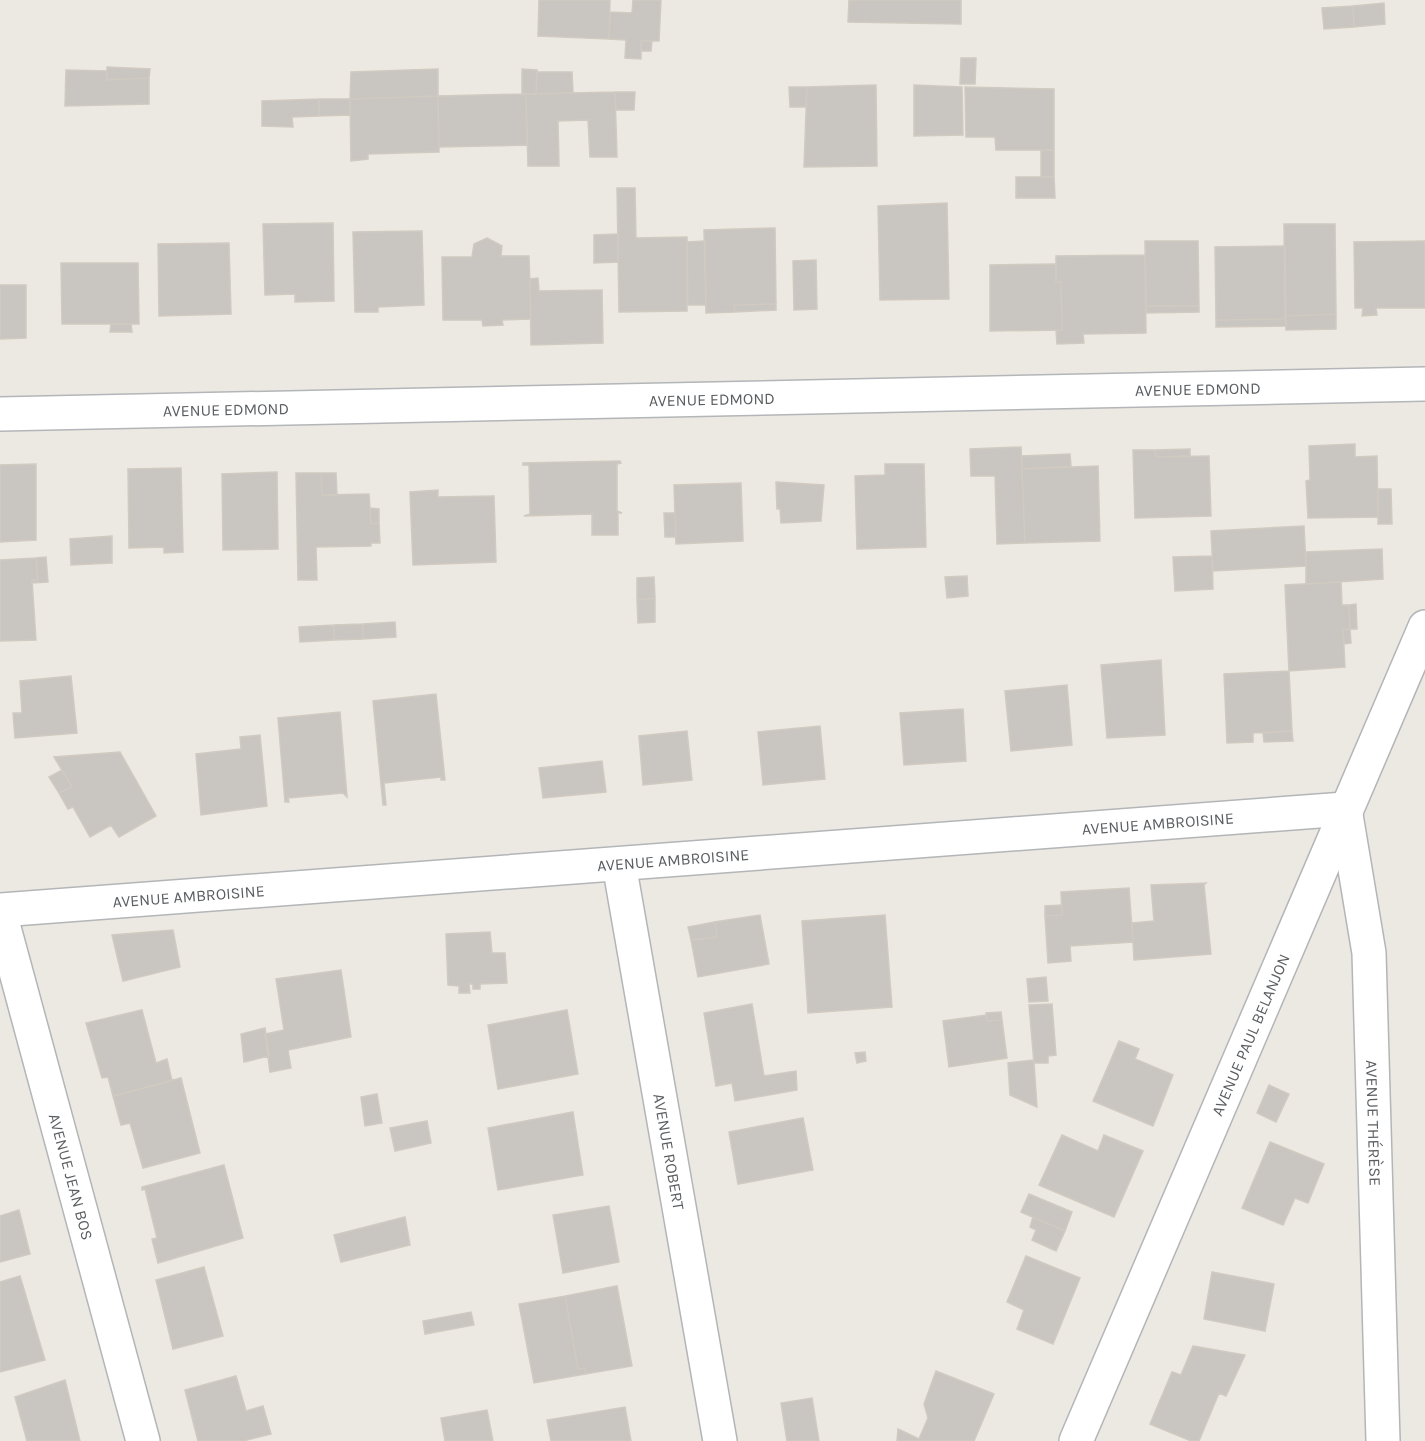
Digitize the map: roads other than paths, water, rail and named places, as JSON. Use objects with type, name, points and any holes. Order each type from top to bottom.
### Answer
[{"type":"street","name":"AVENUE EDMOND","points":[[0,414],[1425,384]]},
{"type":"street","name":"AVENUE PAUL BELANJON","points":[[1076,1441],[1345,808],[1425,627]]},
{"type":"street","name":"AVENUE AMBROISINE","points":[[0,911],[1345,808]]},
{"type":"street","name":"AVENUE THÉRÈSE","points":[[1345,808],[1369,953],[1383,1441]]},
{"type":"street","name":"AVENUE ROBERT","points":[[619,864],[720,1441]]},
{"type":"street","name":"AVENUE JEAN BOS","points":[[0,911],[143,1441]]}]
